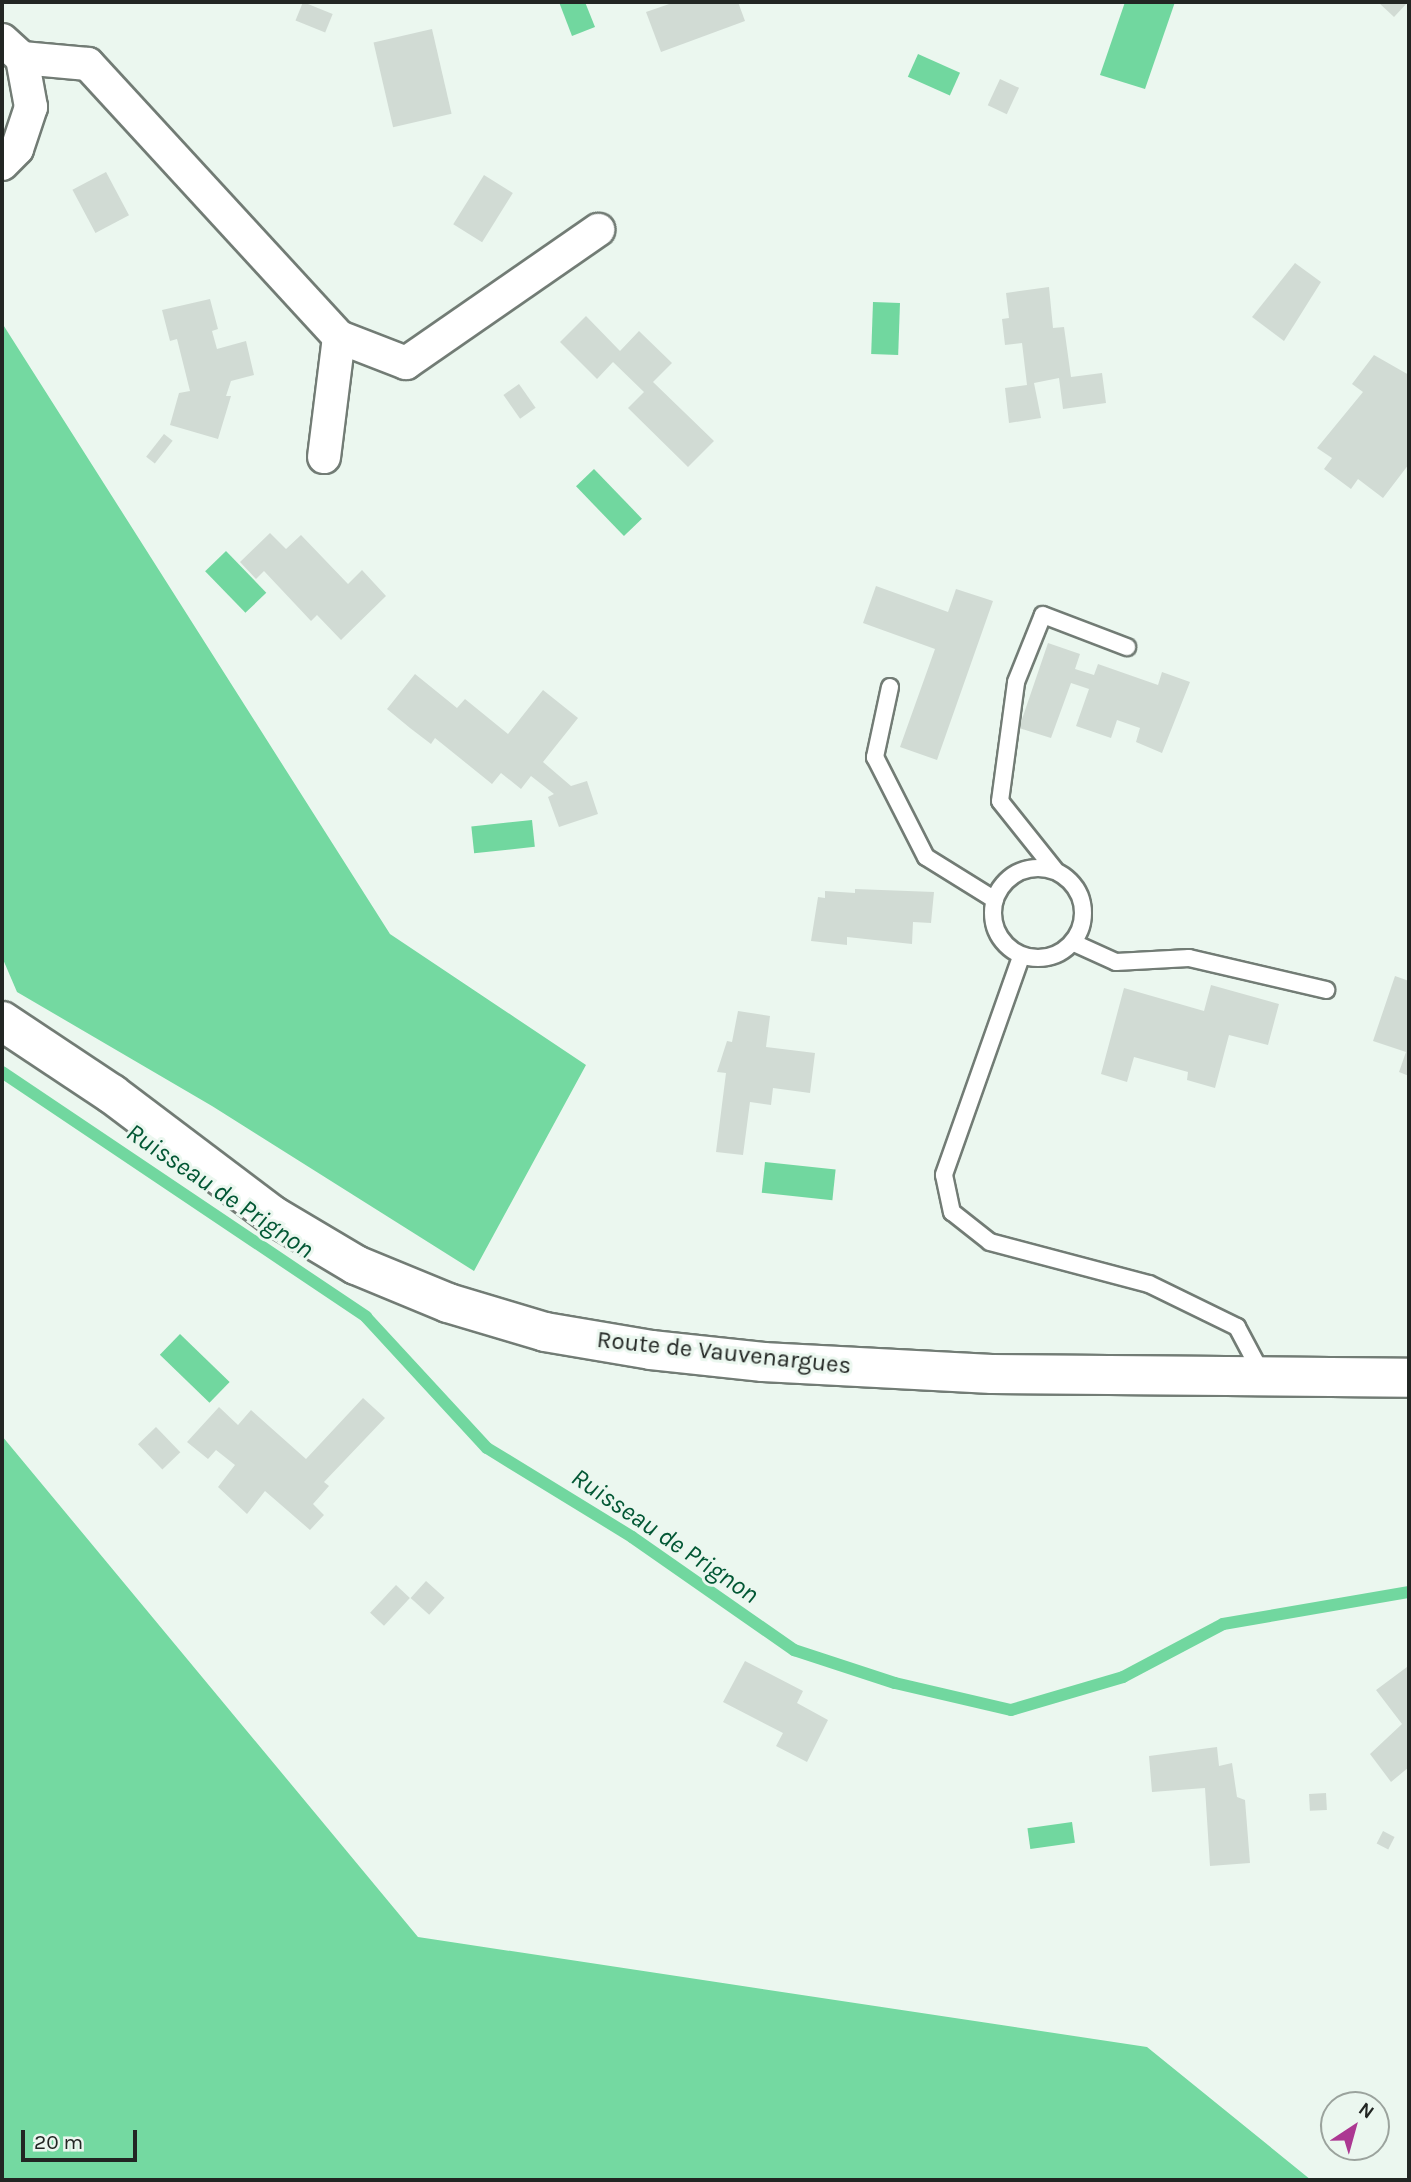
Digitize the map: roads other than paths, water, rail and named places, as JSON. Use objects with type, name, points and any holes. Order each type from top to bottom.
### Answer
[{"type":"main road","name":"Route de Vauvenargues","points":[[2,1021],[112,1094],[272,1215],[349,1260],[448,1303],[545,1332],[651,1350],[763,1362],[992,1374],[1409,1378]]},
{"type":"street","points":[[2,164],[17,149],[32,107],[12,49]]},
{"type":"street","points":[[12,49],[88,64],[339,337],[406,363],[598,230]]},
{"type":"street","points":[[324,457],[339,337]]},
{"type":"lane","points":[[1055,870],[1026,868],[1002,884],[995,900],[992,911],[999,939],[1021,957],[1050,958],[1074,943],[1085,916],[1077,888],[1055,870],[1000,801],[1016,682],[1043,615],[1127,647]]},
{"type":"lane","points":[[890,687],[874,757],[926,857],[995,900]]},
{"type":"lane","points":[[1074,943],[1116,962],[1189,958],[1325,989]]},
{"type":"lane","points":[[1021,957],[944,1175],[953,1212],[990,1242],[1149,1284],[1237,1327],[1263,1377]]},
{"type":"waterway","name":"Ruisseau de Prignon","points":[[2,1072],[366,1317],[487,1448],[632,1537],[794,1650],[895,1683],[1011,1710],[1123,1677],[1223,1624],[1409,1592]]}]
